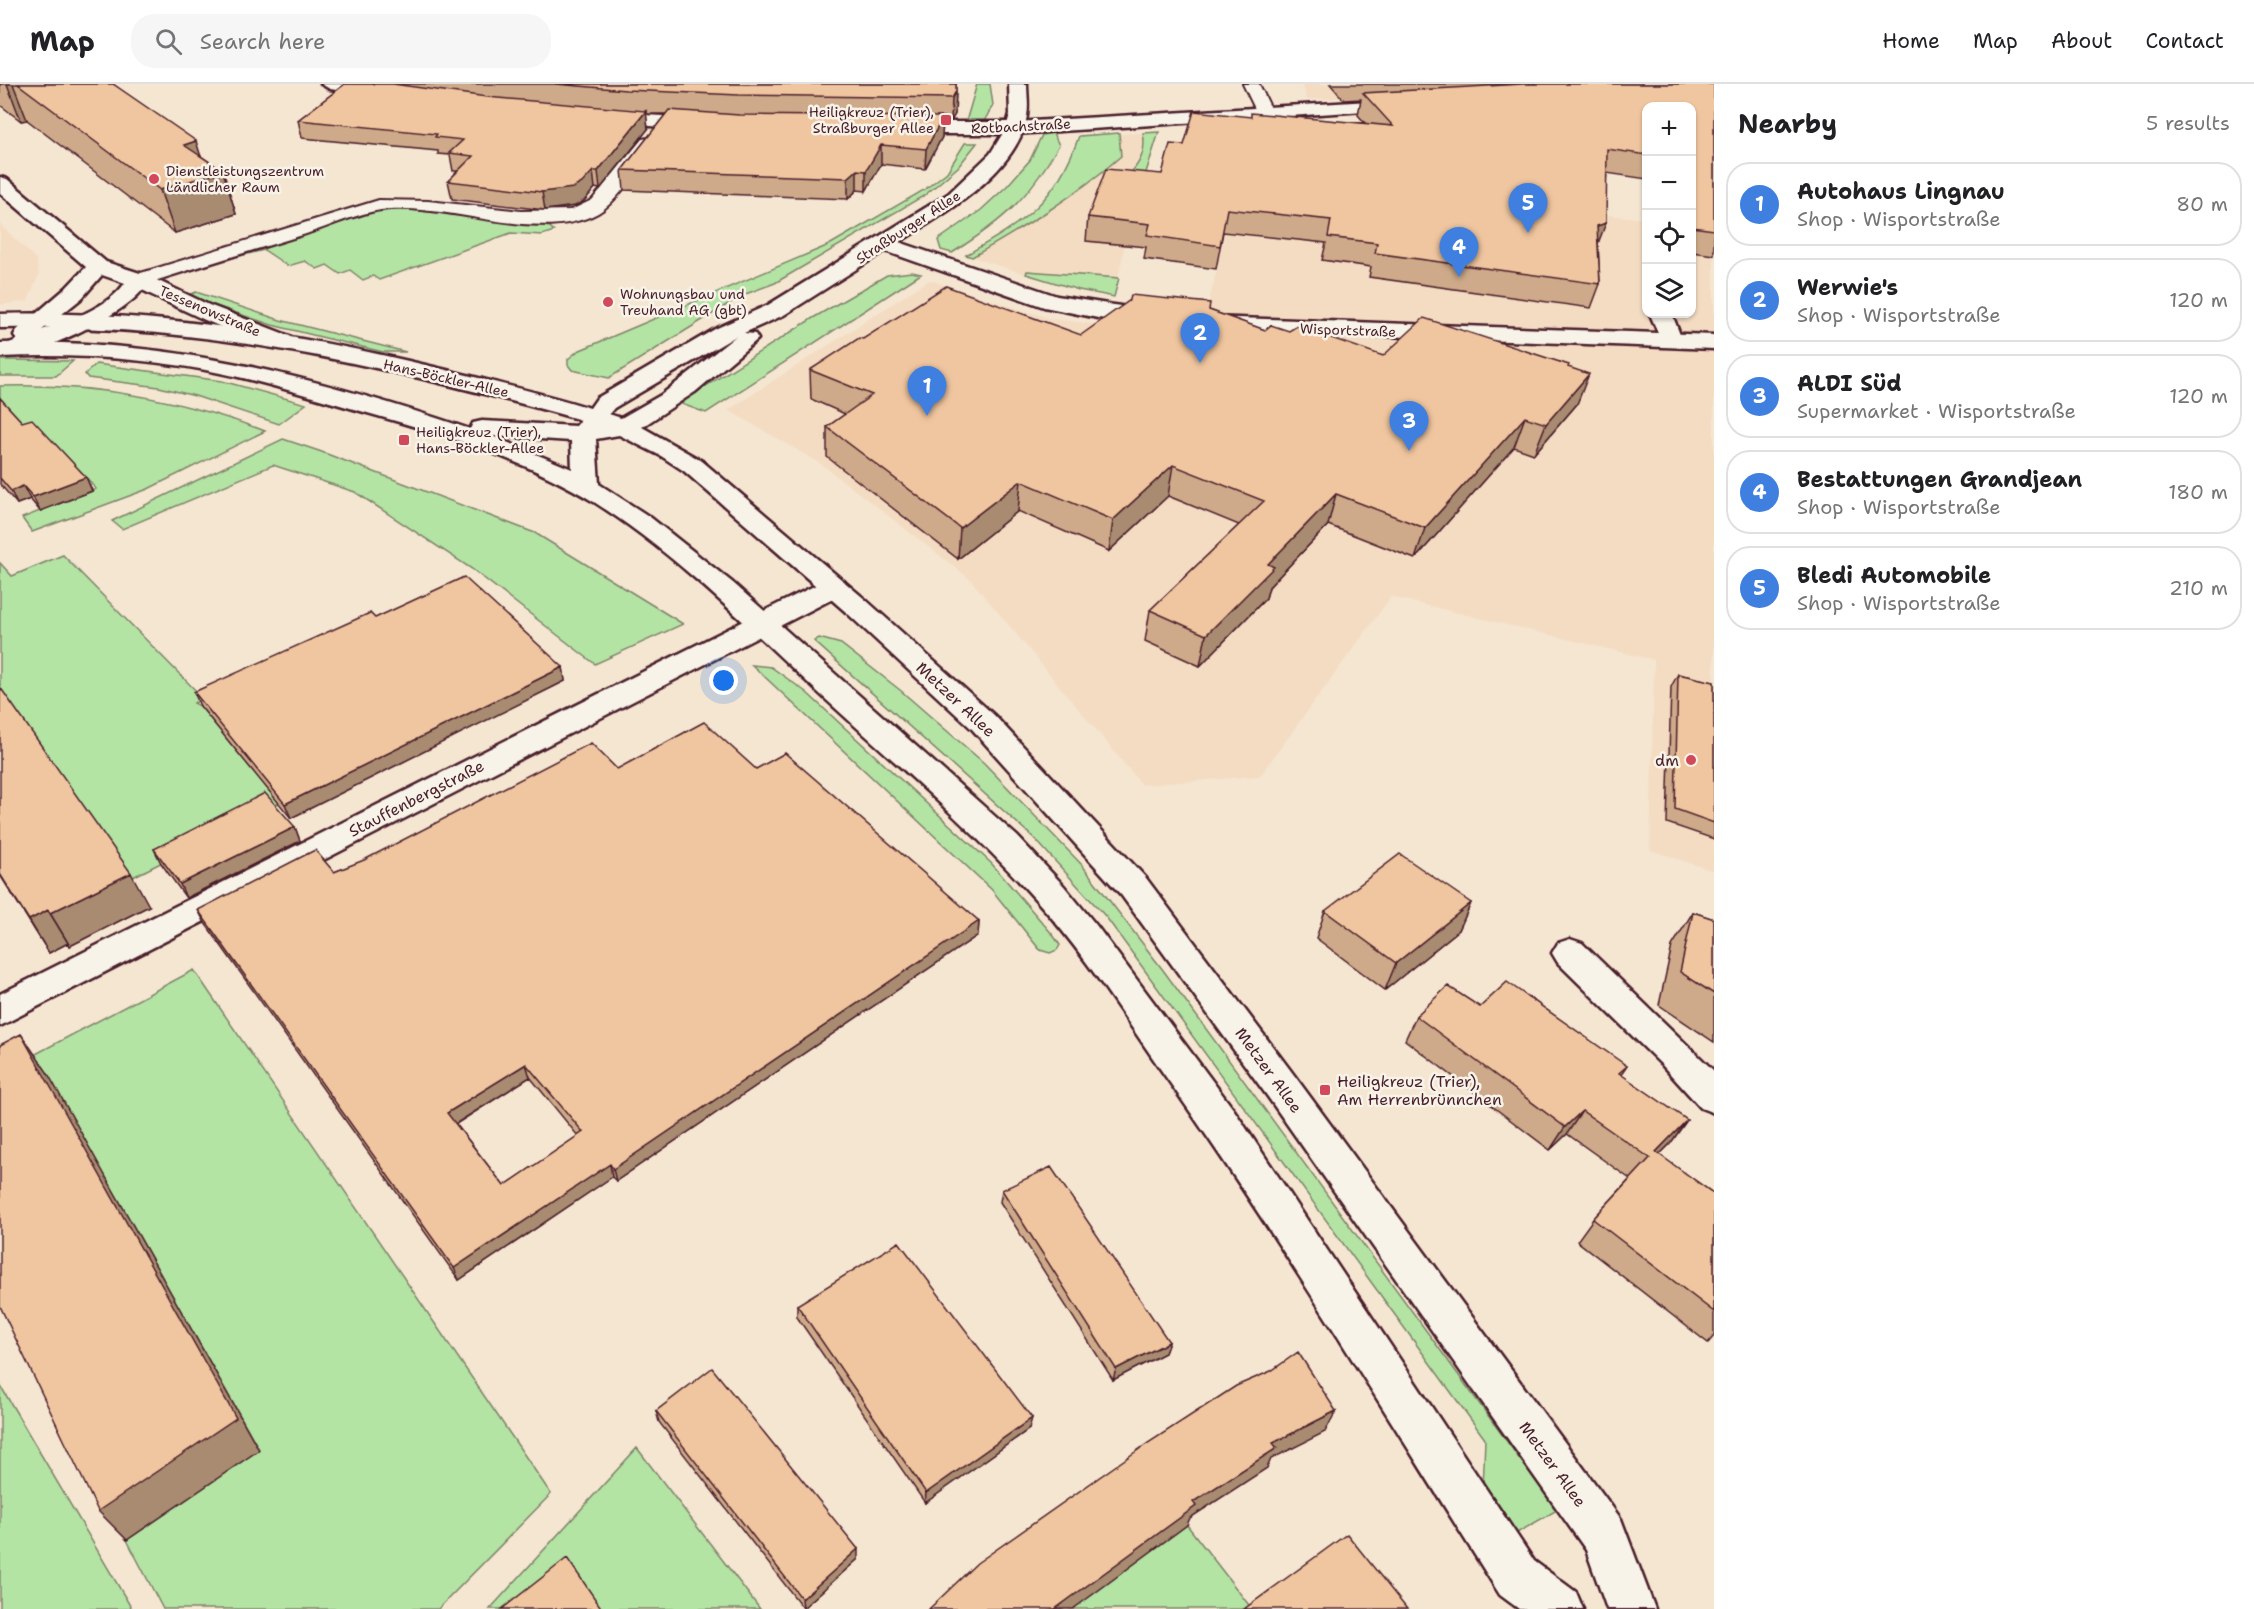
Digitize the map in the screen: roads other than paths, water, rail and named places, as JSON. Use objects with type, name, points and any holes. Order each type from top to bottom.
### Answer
[{"type":"street","points":[[330,84],[402,96]]},
{"type":"street","name":"Straßburger Allee","points":[[588,425],[604,403],[644,378],[723,334],[776,310],[885,244],[969,187],[998,157],[1015,128],[1019,114],[1018,84]]},
{"type":"street","name":"Rotbachstraße","points":[[881,128],[1015,128],[1425,103]]},
{"type":"street","points":[[579,116],[718,124]]},
{"type":"street","name":"Tessenowstraße","points":[[0,183],[98,267],[138,280],[201,310],[282,341]]},
{"type":"street","name":"Wisportstraße","points":[[885,244],[1052,302],[1098,311],[1183,321],[1364,331],[1714,342]]},
{"type":"street","points":[[6,350],[74,293],[98,267]]},
{"type":"street","name":"Tessenowstraße","points":[[6,350],[83,320],[122,300],[132,291],[138,280]]},
{"type":"street","name":"Straßburger Allee","points":[[625,426],[661,404],[728,355],[776,310]]},
{"type":"street","points":[[1663,318],[1671,340]]},
{"type":"street","name":"Hans-Böckler-Allee","points":[[0,321],[130,321],[207,328],[282,341],[434,374],[551,403],[588,425]]},
{"type":"street","points":[[6,350],[97,351],[222,366],[423,421],[521,454],[587,488],[641,523],[723,589],[1005,845],[1059,903],[1220,1122],[1517,1578],[1559,1609]]},
{"type":"street","points":[[423,421],[504,430],[588,425],[625,426],[665,445],[693,466],[834,587]]},
{"type":"street","points":[[587,488],[583,461],[588,425]]},
{"type":"street","name":"Stauffenbergstraße","points":[[0,1011],[759,623],[834,587]]},
{"type":"street","name":"Metzer Allee","points":[[834,587],[983,722],[1134,887],[1281,1086],[1604,1536],[1631,1609]]},
{"type":"street","points":[[1570,953],[1675,1054],[1714,1097]]},
{"type":"lane","points":[[1251,84],[1265,113]]},
{"type":"lane","points":[[138,280],[379,205],[420,206],[550,218],[582,213],[597,205],[665,122]]},
{"type":"place","name":"Heiligkreuz (Trier), Straßburger Allee","points":[[946,120]]},
{"type":"place","name":"Dienstleistungszentrum Ländlicher Raum","points":[[154,179]]},
{"type":"place","name":"Bledi Automobile","points":[[1528,233]]},
{"type":"place","name":"Bestattungen Grandjean","points":[[1459,277]]},
{"type":"place","name":"Wohnungsbau und Treuhand AG (gbt)","points":[[608,302]]},
{"type":"place","name":"Werwie's","points":[[1200,363]]},
{"type":"place","name":"Autohaus Lingnau","points":[[927,416]]},
{"type":"place","name":"Heiligkreuz (Trier), Hans-Böckler-Allee","points":[[404,440]]},
{"type":"place","name":"ALDI Süd","points":[[1409,451]]},
{"type":"place","name":"dm","points":[[1691,760]]},
{"type":"place","name":"Heiligkreuz (Trier), Am Herrenbrünnchen","points":[[1325,1090]]}]
